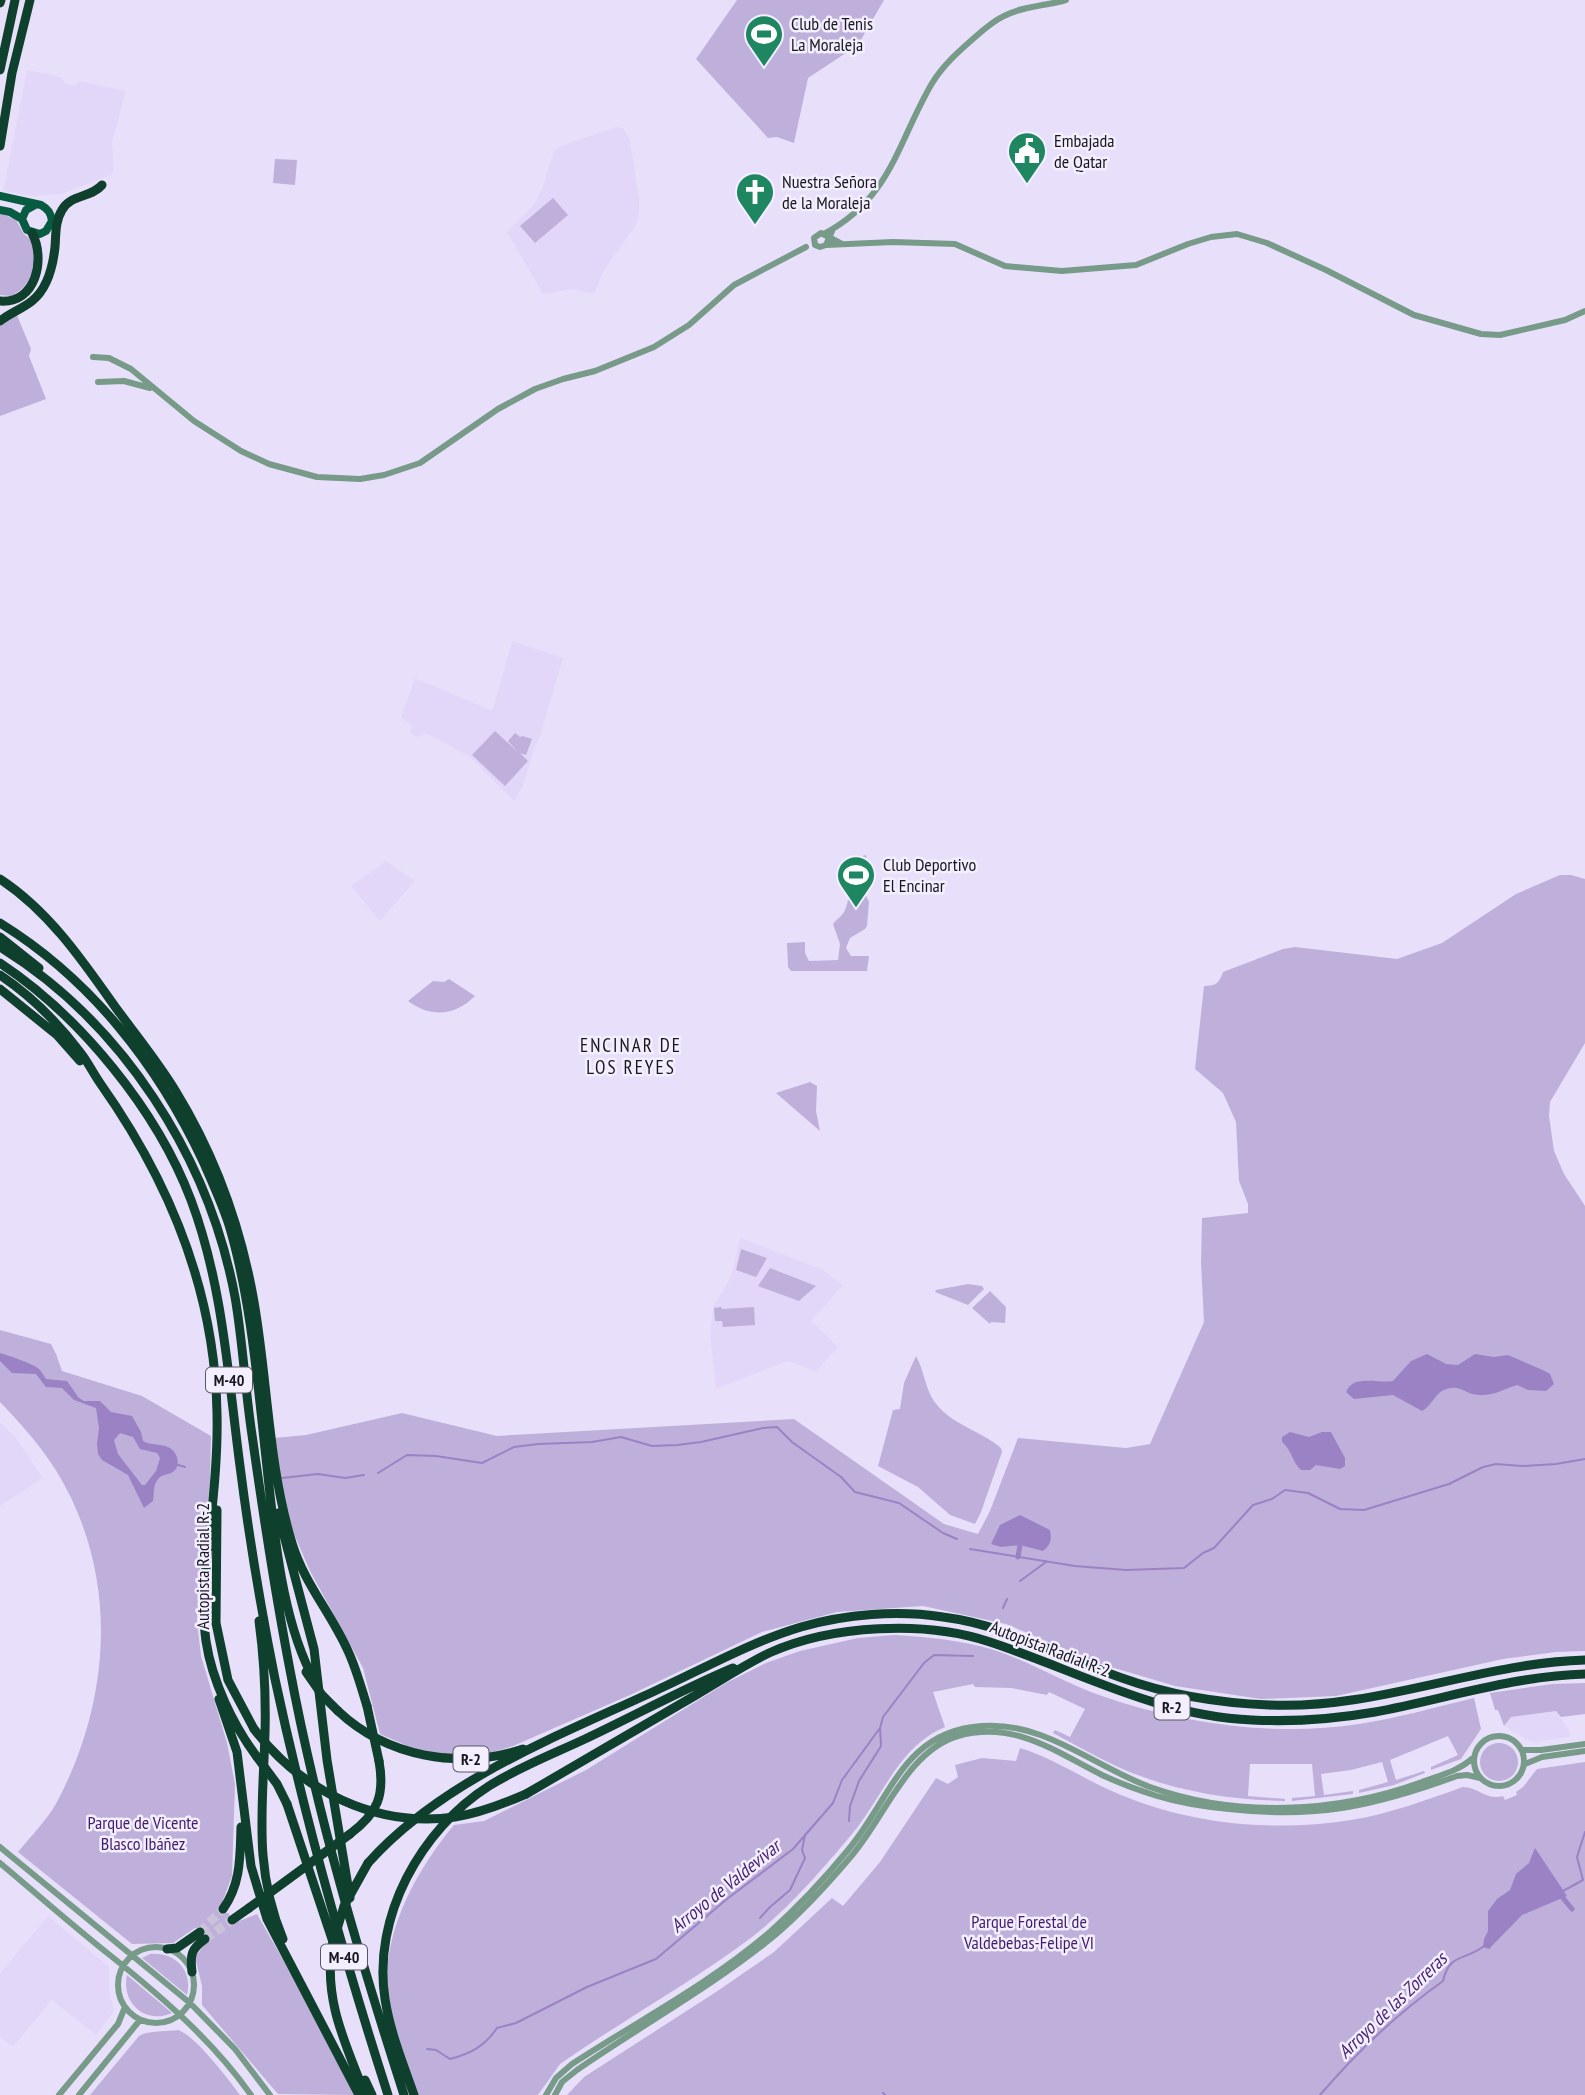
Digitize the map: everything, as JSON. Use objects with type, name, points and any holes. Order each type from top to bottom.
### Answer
[{"type":"highway","points":[[0,70],[16,0]]},
{"type":"highway","points":[[0,146],[12,73],[30,0]]},
{"type":"highway","points":[[0,321],[32,302],[42,291],[50,269],[57,223],[62,209],[73,199],[99,189],[102,185]]},
{"type":"highway","points":[[50,225],[53,244],[50,269]]},
{"type":"highway","points":[[0,301],[18,298],[34,282],[40,252],[32,233]]},
{"type":"highway","points":[[0,879],[33,904],[67,940],[112,1002],[174,1088],[225,1190],[254,1302],[280,1499],[292,1545],[308,1583],[348,1649],[367,1706],[382,1784],[380,1798],[365,1823],[232,1920]]},
{"type":"highway","points":[[0,923],[53,961],[108,1013],[166,1090],[186,1124],[217,1192],[229,1225],[246,1300],[268,1488],[288,1610],[308,1672]]},
{"type":"highway","points":[[0,937],[50,977],[53,985]]},
{"type":"highway","name":"M-40","points":[[0,947],[53,985],[103,1032],[152,1096],[173,1129],[217,1230],[234,1296],[248,1411],[274,1578],[290,1672],[313,1780],[332,1858],[404,2095]]},
{"type":"highway","name":"M-40","points":[[0,964],[59,1011],[107,1062],[146,1115],[191,1199],[212,1268],[219,1303],[256,1572],[275,1677],[318,1864],[341,1948],[388,2095]]},
{"type":"highway","points":[[0,975],[57,1024],[81,1053],[130,1125],[151,1163],[189,1250],[211,1349],[217,1414],[215,1476],[205,1588],[206,1640],[211,1665],[237,1752],[247,1838],[258,1894],[267,1919],[359,2095]]},
{"type":"highway","points":[[0,989],[57,1035],[100,1083]]},
{"type":"highway","name":"Autopista Radial R-2","points":[[217,1414],[220,1441],[216,1623],[228,1680],[254,1729],[268,1748],[310,1784],[351,1805],[378,1814],[432,1819],[455,1816],[478,1812],[526,1794],[769,1653],[829,1635],[885,1629],[922,1629],[985,1640],[1117,1692],[1153,1703],[1251,1720],[1338,1718],[1504,1683],[1585,1674]]},
{"type":"highway","points":[[265,1449],[284,1540],[314,1649],[327,1760],[358,1948]]},
{"type":"highway","points":[[256,1572],[253,1584],[263,1653],[266,1700],[262,1867],[272,1914],[305,1989]]},
{"type":"highway","name":"Autopista Radial R-2","points":[[274,1578],[292,1643],[322,1695],[338,1711],[368,1733],[399,1748],[429,1757],[464,1760],[497,1756],[518,1751],[602,1713],[608,1713]]},
{"type":"highway","name":"Autopista Radial R-2","points":[[332,1994],[332,1946],[344,1906],[369,1863],[408,1824],[449,1794],[608,1713],[749,1646],[823,1622],[879,1615],[942,1616],[983,1625],[1036,1643],[1121,1678],[1158,1690],[1216,1701],[1259,1705],[1318,1705],[1363,1700],[1485,1671],[1543,1662],[1585,1660]]},
{"type":"highway","points":[[414,2095],[389,2022],[384,1995],[385,1945],[398,1896],[415,1863],[435,1836],[453,1816],[489,1786],[723,1672],[769,1653]]},
{"type":"highway","points":[[211,1665],[236,1723],[277,1784],[287,1804],[356,2011],[373,2049]]},
{"type":"highway","points":[[223,1909],[234,1889],[240,1868],[242,1784]]},
{"type":"highway","points":[[167,1949],[177,1948],[203,1935],[190,1956],[192,1972]]},
{"type":"highway","points":[[332,1994],[337,2025],[365,2095]]},
{"type":"highway","points":[[332,1994],[346,2041],[372,2095]]},
{"type":"main road","points":[[1,196],[41,205],[50,212],[50,225],[40,234],[32,233],[23,225],[26,209],[35,205]]},
{"type":"main road","points":[[0,210],[22,219]]},
{"type":"street","points":[[814,242],[820,247],[835,228],[879,187],[905,143],[931,86],[953,57],[1003,16],[1066,0]]},
{"type":"street","points":[[835,228],[835,241]]},
{"type":"street","points":[[93,357],[104,356],[131,369],[211,433],[269,464],[317,477],[341,480],[384,475],[420,463],[498,409],[535,389],[595,372],[654,347],[679,333],[734,285],[806,247],[814,242],[817,234],[844,245],[893,242],[955,244],[1005,265],[1062,271],[1136,265],[1199,240],[1237,234],[1267,243],[1326,270],[1414,315],[1481,334],[1500,335],[1565,320],[1585,311]]},
{"type":"street","points":[[826,239],[844,245]]},
{"type":"street","points":[[98,382],[120,381],[136,384],[161,394]]},
{"type":"street","points":[[547,2095],[556,2078],[572,2064],[702,1982],[771,1931],[809,1895],[850,1848],[900,1770],[915,1754],[945,1734],[985,1725],[1029,1731],[1152,1788],[1201,1800],[1269,1808],[1320,1806],[1372,1797],[1455,1771],[1474,1757],[1480,1744],[1494,1737],[1510,1738],[1522,1749],[1525,1764],[1518,1779],[1503,1787],[1495,1787],[1480,1778],[1457,1776],[1406,1795],[1332,1810],[1268,1813],[1200,1806],[1157,1796],[1102,1775],[1051,1746],[1026,1737],[985,1732],[957,1736],[924,1755],[911,1770],[858,1850],[774,1936],[710,1983],[577,2070],[562,2082],[555,2095]]},
{"type":"street","points":[[1522,1749],[1541,1750],[1585,1744]]},
{"type":"street","points":[[1525,1764],[1542,1757],[1585,1751]]},
{"type":"street","points":[[1474,1757],[1476,1772],[1480,1778]]},
{"type":"street","points":[[0,1847],[190,2003],[235,2049],[270,2095]]},
{"type":"street","points":[[0,1863],[180,2015],[229,2065],[251,2095]]},
{"type":"street","points":[[155,1947],[167,1949],[183,1958],[192,1972],[194,1987],[190,2003],[180,2015],[160,2022],[140,2020],[125,2007],[119,1994],[119,1979],[124,1965],[133,1955],[143,1950],[155,1947]]},
{"type":"street","points":[[59,2095],[118,2024],[125,2007]]},
{"type":"street","points":[[79,2095],[140,2020]]},
{"type":"shaded area","points":[[27,70],[61,77],[66,84],[75,85],[80,81],[126,91],[112,143],[114,168],[111,175],[61,194],[31,196],[3,191]]},
{"type":"shaded area","points":[[616,127],[623,128],[630,140],[639,198],[636,225],[604,270],[594,294],[572,289],[543,294],[507,232],[534,204],[542,189],[554,151],[561,146]]},
{"type":"shaded area","points":[[512,641],[563,658],[523,786],[514,801],[469,756],[427,734],[418,737],[411,733],[411,724],[401,717],[415,678],[493,709]]},
{"type":"shaded area","points":[[386,861],[415,881],[380,921],[351,886]]},
{"type":"shaded area","points":[[740,1238],[821,1269],[843,1285],[811,1321],[838,1347],[816,1372],[788,1361],[716,1389],[710,1334],[713,1307],[731,1277]]},
{"type":"shaded area","points":[[0,1353],[36,1367],[46,1379],[67,1381],[84,1401],[100,1401],[111,1412],[132,1416],[143,1441],[167,1446],[173,1450],[177,1466],[173,1472],[158,1479],[154,1487],[153,1501],[144,1508],[128,1475],[102,1460],[98,1454],[99,1428],[96,1408],[74,1400],[62,1388],[46,1387],[36,1374],[12,1373],[0,1361]],"holes":[[[120,1433],[133,1437],[140,1449],[157,1453],[160,1458],[156,1471],[145,1485],[142,1485],[118,1454],[114,1440]]]},
{"type":"shaded area","points":[[1427,1354],[1446,1364],[1458,1365],[1475,1354],[1494,1357],[1508,1355],[1550,1374],[1554,1384],[1546,1391],[1528,1390],[1517,1385],[1484,1395],[1458,1388],[1448,1389],[1439,1393],[1422,1411],[1393,1395],[1354,1399],[1346,1392],[1349,1386],[1360,1381],[1393,1381],[1411,1361]]},
{"type":"shaded area","points":[[0,1422],[16,1438],[43,1478],[0,1506]]},
{"type":"shaded area","points":[[1290,1432],[1309,1437],[1331,1432],[1345,1458],[1345,1466],[1340,1469],[1316,1465],[1310,1470],[1301,1470],[1282,1442],[1282,1437]]},
{"type":"shaded area","points":[[1020,1515],[1050,1530],[1050,1542],[1043,1551],[1020,1545],[1001,1547],[991,1544],[1000,1525]]},
{"type":"shaded area","points":[[1556,1711],[1571,1734],[1569,1737],[1535,1742],[1504,1726],[1511,1717]]},
{"type":"shaded area","points":[[1535,1848],[1567,1896],[1522,1915],[1489,1949],[1483,1947],[1488,1931],[1488,1911],[1497,1899],[1510,1890],[1516,1874],[1529,1863]]},
{"type":"shaded area","points":[[48,1916],[109,1967],[109,1990],[114,2011],[96,2035],[52,2000],[13,2047],[0,2037],[0,1973]]},
{"type":"green space","name":"Club de Tenis La Moraleja","points":[[737,0],[884,0],[858,45],[808,78],[794,143],[777,137],[768,138],[696,59]]},
{"type":"green space","points":[[275,159],[297,160],[295,185],[273,183]]},
{"type":"green space","points":[[553,198],[568,215],[535,243],[520,226]]},
{"type":"green space","points":[[0,213],[16,220],[24,234],[33,241],[32,273],[25,286],[11,296],[0,295]]},
{"type":"green space","points":[[16,313],[31,349],[29,356],[46,399],[0,416],[0,324]]},
{"type":"green space","points":[[495,731],[518,752],[508,741],[515,733],[520,737],[532,739],[526,755],[520,753],[528,761],[505,786],[472,755]]},
{"type":"green space","name":"Club Deportivo El Encinar","points":[[866,855],[868,878],[864,891],[869,902],[867,926],[850,938],[846,948],[851,956],[869,956],[867,971],[791,971],[788,967],[787,943],[805,942],[805,953],[809,961],[838,960],[840,944],[833,924],[843,913],[848,900],[844,861]]},
{"type":"green space","points":[[1560,875],[1585,879],[1585,1043],[1550,1102],[1549,1116],[1554,1151],[1564,1174],[1585,1206],[1585,1651],[1503,1659],[1336,1696],[1261,1699],[1175,1686],[1101,1664],[1006,1624],[923,1606],[837,1612],[762,1632],[630,1695],[513,1746],[489,1753],[440,1754],[412,1748],[380,1734],[363,1668],[310,1571],[294,1534],[281,1489],[274,1438],[306,1435],[402,1413],[497,1436],[794,1419],[944,1524],[978,1534],[990,1511],[1018,1438],[1126,1448],[1150,1444],[1204,1322],[1202,1218],[1248,1213],[1248,1204],[1239,1181],[1236,1122],[1223,1093],[1195,1069],[1204,986],[1216,983],[1223,972],[1295,947],[1397,959],[1442,943],[1516,894]]},
{"type":"green space","points":[[449,979],[475,996],[459,1008],[443,1012],[425,1010],[408,1001],[433,981],[444,982]]},
{"type":"green space","points":[[810,1082],[817,1086],[816,1111],[820,1131],[776,1093]]},
{"type":"green space","points":[[741,1249],[767,1258],[756,1277],[736,1270]]},
{"type":"green space","points":[[770,1268],[816,1286],[799,1301],[758,1286]]},
{"type":"green space","points":[[968,1284],[982,1286],[984,1289],[968,1305],[935,1292],[936,1290]]},
{"type":"green space","points":[[990,1291],[1006,1307],[1005,1323],[990,1324],[972,1308]]},
{"type":"green space","points":[[754,1307],[755,1325],[723,1327],[722,1321],[715,1321],[714,1308]]},
{"type":"green space","name":"Parque de Vicente Blasco Ibáñez","points":[[0,1330],[51,1344],[62,1371],[142,1396],[211,1436],[210,1482],[197,1622],[201,1656],[227,1743],[235,1784],[232,1876],[220,1908],[224,1913],[229,1913],[234,1923],[257,1914],[307,2002],[354,2095],[278,2094],[202,2005],[202,1986],[195,1957],[208,1940],[200,1928],[195,1928],[173,1943],[132,1944],[18,1852],[53,1809],[75,1762],[89,1721],[98,1679],[101,1636],[99,1594],[91,1552],[77,1511],[44,1453],[0,1402]]},
{"type":"green space","points":[[916,1356],[931,1396],[941,1409],[957,1422],[1001,1448],[1002,1452],[975,1524],[950,1515],[918,1487],[878,1466],[893,1410],[900,1409],[904,1383]]},
{"type":"green space","points":[[894,1635],[944,1640],[994,1650],[1102,1696],[1196,1721],[1262,1728],[1327,1728],[1388,1719],[1474,1698],[1481,1729],[1461,1759],[1431,1770],[1431,1767],[1458,1755],[1448,1736],[1390,1760],[1396,1780],[1424,1771],[1425,1773],[1394,1785],[1359,1793],[1359,1790],[1388,1782],[1382,1762],[1321,1774],[1324,1795],[1353,1791],[1353,1794],[1292,1801],[1292,1798],[1315,1796],[1312,1764],[1250,1764],[1248,1796],[1285,1801],[1263,1800],[1220,1796],[1177,1787],[1108,1762],[1053,1733],[1055,1730],[1070,1737],[1085,1709],[1049,1692],[1047,1695],[1011,1688],[975,1687],[973,1684],[933,1692],[945,1727],[915,1747],[903,1760],[863,1820],[841,1847],[765,1927],[705,1970],[560,2064],[538,2095],[417,2095],[391,2018],[387,1966],[392,1940],[410,1891],[454,1825],[484,1821],[586,1770],[726,1683],[766,1663],[800,1651],[858,1638]]},
{"type":"green space","points":[[1585,1683],[1585,1714],[1561,1717],[1556,1711],[1511,1717],[1504,1726],[1490,1693],[1552,1684]]},
{"type":"green space","points":[[1499,1743],[1512,1749],[1518,1762],[1512,1775],[1499,1781],[1486,1775],[1480,1762],[1486,1749]]},
{"type":"green space","name":"Parque Forestal de Valdebebas-Felipe VI","points":[[1020,1748],[1148,1805],[1205,1819],[1263,1825],[1322,1824],[1351,1820],[1407,1806],[1463,1787],[1492,1797],[1503,1796],[1505,1800],[1517,1795],[1516,1792],[1537,1769],[1585,1762],[1585,2095],[567,2095],[584,2077],[774,1952],[832,1898],[843,1906],[880,1862],[936,1778],[948,1784],[958,1777],[955,1765],[982,1758],[1016,1761]]},
{"type":"green space","points":[[150,1954],[167,1956],[180,1964],[187,1978],[187,1995],[142,1958]]},
{"type":"green space","points":[[127,1975],[172,2013],[153,2016],[137,2009],[128,1994]]},
{"type":"green space","points":[[178,2030],[202,2049],[240,2095],[90,2095],[139,2036]]},
{"type":"waterway","points":[[378,1473],[407,1455],[482,1463],[514,1447],[538,1444],[592,1442],[621,1437],[652,1446],[677,1445],[777,1427],[792,1442],[841,1477],[855,1492],[899,1503],[943,1533],[957,1539]]},
{"type":"waterway","points":[[970,1549],[1075,1566],[1126,1570],[1184,1568],[1214,1548],[1253,1505],[1272,1499],[1285,1490],[1308,1493],[1340,1509],[1364,1510],[1449,1484],[1483,1467],[1496,1464],[1556,1464],[1585,1459]]},
{"type":"waterway","points":[[175,1464],[185,1467]]},
{"type":"waterway","points":[[282,1478],[318,1474],[345,1478],[364,1475]]},
{"type":"waterway","points":[[1018,1557],[1020,1545]]},
{"type":"waterway","name":"Arroyo de Valdevivar","points":[[1020,1581],[1046,1562]]},
{"type":"waterway","name":"Arroyo de Valdevivar","points":[[1003,1608],[1007,1599]]},
{"type":"waterway","name":"Arroyo de Valdevivar","points":[[427,2049],[436,2050],[450,2059],[464,2055],[482,2044],[497,2028],[516,2023],[587,1987],[656,1959],[727,1899],[793,1849],[833,1803],[842,1780],[880,1728],[883,1717],[924,1663],[934,1655],[973,1656]]},
{"type":"waterway","points":[[849,1821],[850,1806],[859,1781],[881,1746],[880,1728]]},
{"type":"waterway","name":"Arroyo de las Zorreras","points":[[1563,1891],[1583,1880],[1577,1857],[1585,1832]]},
{"type":"waterway","points":[[760,1918],[790,1890],[805,1858],[802,1850],[805,1835]]},
{"type":"waterway","points":[[1563,1898],[1572,1909]]},
{"type":"waterway","name":"Arroyo de las Zorreras","points":[[1320,2095],[1378,2034],[1443,1981],[1449,1966],[1484,1946]]},
{"type":"tunnel","points":[[200,1932],[223,1909]]},
{"type":"tunnel","points":[[205,1939],[232,1920]]},
{"type":"place","name":"Club de Tenis La Moraleja","points":[[764,68]]},
{"type":"place","name":"Embajada de Qatar","points":[[1027,185]]},
{"type":"place","name":"Nuestra Señora de la Moraleja","points":[[755,226]]},
{"type":"place","name":"Club Deportivo El Encinar","points":[[856,909]]},
{"type":"district","name":"ENCINAR DE LOS REYES","points":[[631,1056]]}]
